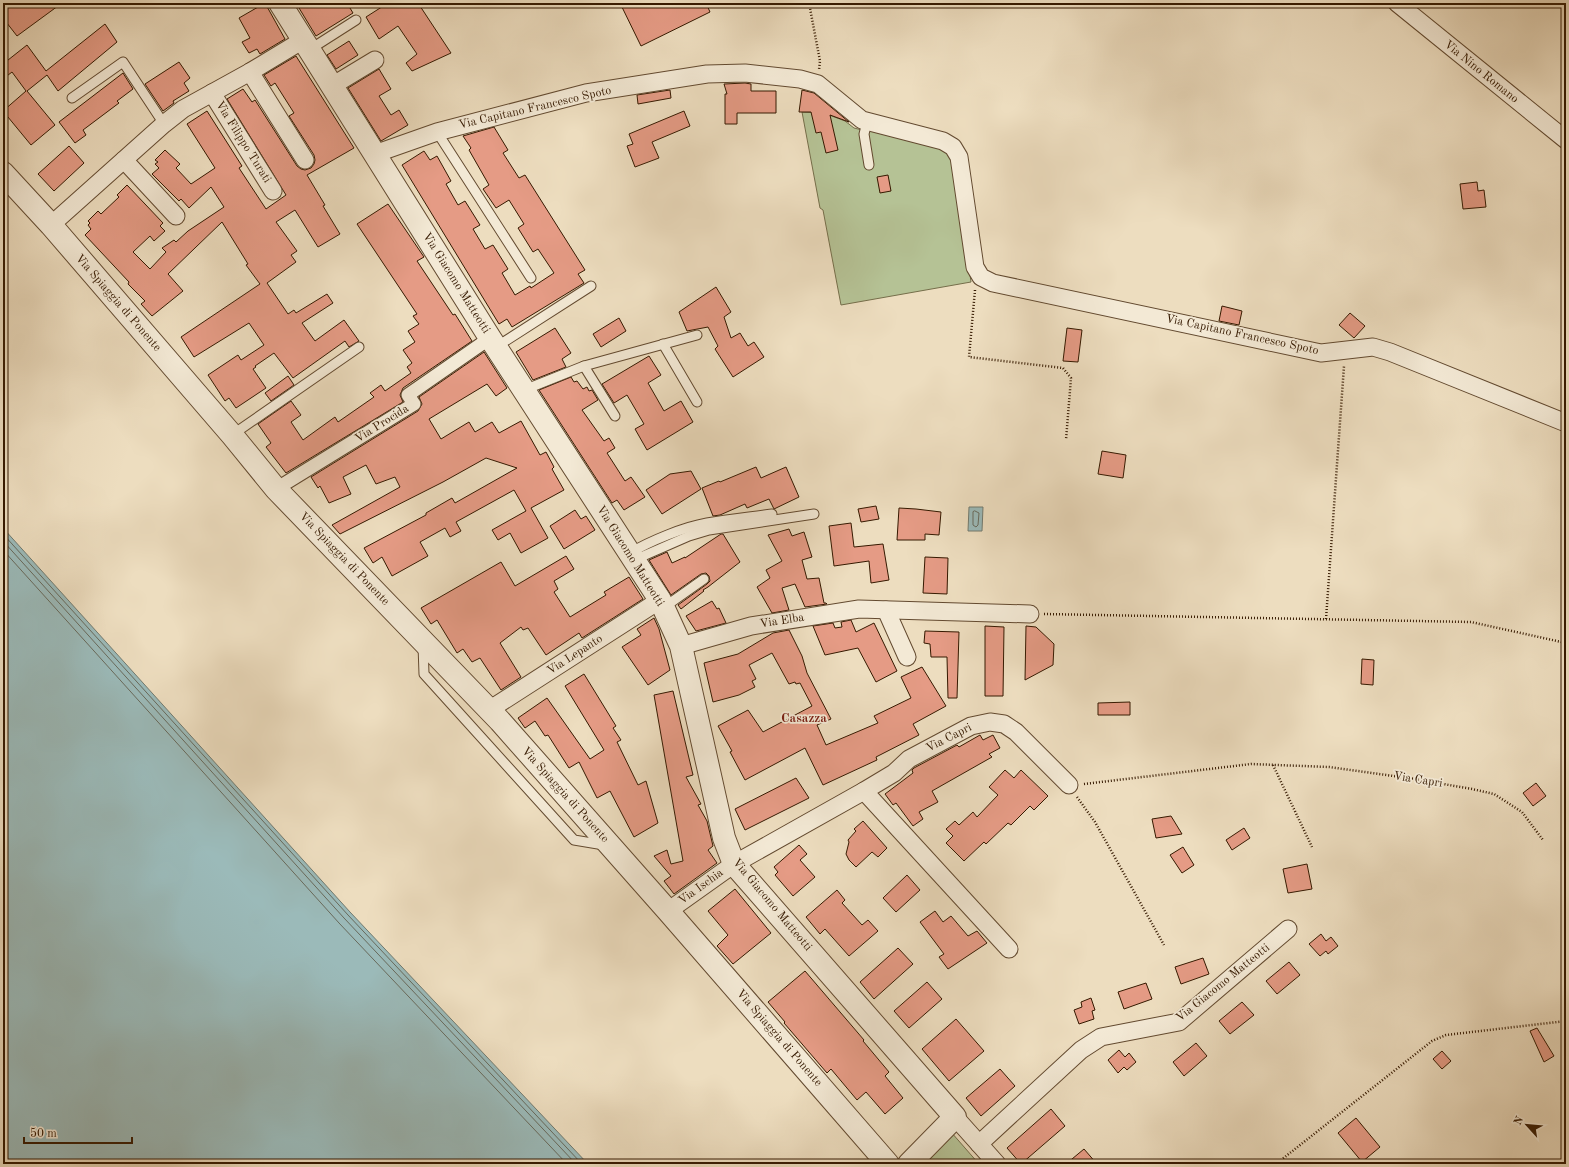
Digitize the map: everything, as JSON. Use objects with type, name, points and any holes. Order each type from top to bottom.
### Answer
[{"type":"street","name":"Via Giacomo Matteotti","points":[[280,3],[493,342],[662,604],[681,646],[724,838],[734,864],[997,1164]]},
{"type":"street","name":"Via Nino Romano","points":[[1396,3],[1566,140]]},
{"type":"street","name":"Via Filippo Turati","points":[[51,225],[164,124],[183,109],[250,72],[306,45]]},
{"type":"street","points":[[332,86],[375,60]]},
{"type":"street","points":[[250,72],[305,160]]},
{"type":"street","name":"Via Capitano Francesco Spoto","points":[[375,156],[383,151],[437,132],[586,93],[707,74],[745,72],[800,79],[818,84],[862,120],[943,141],[953,147],[959,157],[975,267],[981,277],[993,283],[1321,353],[1373,347],[1390,352],[1566,423]]},
{"type":"street","name":"Via Filippo Turati","points":[[212,93],[273,191]]},
{"type":"street","points":[[124,160],[176,216]]},
{"type":"street","name":"Via Spiaggia di Ponente","points":[[3,173],[51,225],[232,435],[276,489],[490,710],[612,847],[888,1164]]},
{"type":"street","name":"Via Procida","points":[[276,489],[414,404],[408,395],[493,342]]},
{"type":"street","name":"Via Lepanto","points":[[490,710],[662,604]]},
{"type":"street","name":"Via Elba","points":[[681,646],[751,626],[859,609],[1030,614]]},
{"type":"street","points":[[886,610],[907,657]]},
{"type":"street","name":"Via Capri","points":[[734,864],[864,791],[894,773],[909,759],[971,726],[990,722],[1004,724],[1016,732],[1069,785]]},
{"type":"street","points":[[864,791],[1009,949]]},
{"type":"street","name":"Via Ischia","points":[[668,911],[734,864]]},
{"type":"street","name":"Via Giacomo Matteotti","points":[[979,1144],[1081,1050],[1101,1037],[1179,1022],[1288,930]]},
{"type":"street","points":[[909,1164],[956,1117]]},
{"type":"lane","points":[[306,45],[356,20]]},
{"type":"lane","points":[[72,98],[123,62],[164,124]]},
{"type":"lane","points":[[867,122],[864,134],[869,165]]},
{"type":"lane","points":[[437,132],[531,278]]},
{"type":"lane","points":[[493,342],[591,286]]},
{"type":"lane","points":[[524,390],[584,366],[697,335]]},
{"type":"lane","points":[[663,344],[697,402]]},
{"type":"lane","points":[[232,435],[359,347]]},
{"type":"lane","points":[[584,366],[615,416]]},
{"type":"lane","points":[[632,557],[641,547],[687,529],[707,523],[772,514]]},
{"type":"lane","points":[[632,557],[709,530],[814,514]]},
{"type":"lane","points":[[662,604],[704,579]]},
{"type":"lane","points":[[422,640],[424,674],[574,840],[612,847]]},
{"type":"path","points":[[809,3],[820,61],[818,84]]},
{"type":"path","points":[[981,277],[976,284],[969,357],[1063,368],[1071,378],[1066,440]]},
{"type":"path","points":[[1326,619],[1344,364],[1336,352]]},
{"type":"path","points":[[1030,614],[1471,622],[1566,643]]},
{"type":"path","name":"Via Capri","points":[[1069,785],[1251,764],[1329,767],[1415,779],[1494,794],[1522,812],[1543,840]]},
{"type":"path","points":[[1274,765],[1312,847]]},
{"type":"path","points":[[1069,785],[1095,822],[1164,944]]},
{"type":"path","points":[[1276,1164],[1432,1041],[1446,1035],[1566,1021]]},
{"type":"green space","points":[[802,112],[824,113],[845,121],[854,128],[870,132],[871,129],[935,143],[949,152],[955,164],[971,282],[841,305],[823,210],[820,208]]},
{"type":"green space","points":[[951,1132],[979,1164],[919,1164]]},
{"type":"water","points":[[969,507],[983,507],[982,531],[968,531]]},
{"type":"water","points":[[3,528],[350,912],[588,1164],[3,1164]]},
{"type":"building","points":[[11,3],[62,3],[17,36],[3,18],[3,9]]},
{"type":"building","points":[[265,3],[285,39],[260,54],[257,49],[249,53],[242,42],[250,38],[239,18]]},
{"type":"building","points":[[296,3],[347,3],[353,13],[316,36]]},
{"type":"building","points":[[388,3],[418,3],[451,53],[412,71],[406,63],[417,54],[398,26],[379,39],[366,17]]},
{"type":"building","points":[[620,3],[706,3],[710,12],[641,46]]},
{"type":"building","points":[[105,24],[117,42],[58,91],[47,75],[27,91],[55,125],[31,145],[3,111],[26,91],[12,72],[3,79],[3,64],[27,45],[46,71]]},
{"type":"building","points":[[349,41],[358,55],[336,69],[327,55]]},
{"type":"building","points":[[296,56],[354,148],[307,175],[340,234],[318,247],[295,210],[276,222],[297,251],[291,255],[296,262],[267,283],[288,314],[294,310],[296,313],[327,294],[333,303],[302,323],[315,341],[344,320],[359,341],[349,347],[345,341],[293,378],[274,353],[253,369],[266,388],[236,408],[229,398],[225,401],[208,375],[238,355],[241,360],[264,345],[249,323],[194,357],[181,337],[260,284],[246,265],[248,264],[222,222],[168,274],[183,291],[152,316],[141,304],[145,301],[85,235],[91,229],[88,225],[90,223],[88,221],[98,211],[101,214],[119,197],[117,195],[127,185],[163,223],[160,226],[165,231],[154,241],[150,236],[133,252],[150,269],[166,252],[162,248],[174,240],[176,242],[188,231],[224,207],[211,187],[189,208],[181,199],[179,201],[152,174],[159,168],[155,164],[158,162],[155,160],[165,150],[180,164],[176,168],[191,184],[215,168],[187,124],[207,111],[242,166],[239,168],[266,209],[286,195],[227,99],[243,89],[252,102],[255,100],[297,166],[305,170],[311,168],[315,160],[314,155],[289,116],[294,113],[275,83],[271,86],[264,75]]},
{"type":"building","points":[[179,62],[190,78],[184,83],[189,91],[173,101],[174,103],[163,111],[145,84]]},
{"type":"building","points":[[379,69],[391,89],[379,96],[391,115],[399,110],[408,125],[381,141],[348,88]]},
{"type":"building","points":[[123,73],[133,89],[117,101],[119,103],[83,130],[86,135],[75,143],[59,122]]},
{"type":"building","points":[[724,84],[751,84],[751,91],[776,91],[776,113],[737,113],[737,124],[725,124],[725,94],[727,94]]},
{"type":"building","points":[[670,90],[671,98],[638,104],[637,95]]},
{"type":"building","points":[[802,90],[814,93],[849,122],[830,115],[838,150],[826,153],[821,132],[816,133],[811,112],[799,112]]},
{"type":"building","points":[[684,111],[690,126],[652,142],[659,158],[635,167],[627,146],[633,144],[629,134]]},
{"type":"building","points":[[494,127],[508,150],[503,153],[519,178],[525,175],[585,270],[578,274],[584,283],[512,327],[507,319],[499,324],[402,165],[424,151],[430,160],[437,156],[451,181],[446,184],[458,205],[465,201],[480,225],[473,229],[485,249],[493,245],[508,269],[502,273],[515,295],[530,286],[531,288],[554,273],[538,249],[533,252],[518,228],[524,224],[509,200],[496,208],[483,189],[489,185],[469,150],[471,148],[463,136]]},
{"type":"building","points":[[69,146],[84,163],[54,191],[38,174]]},
{"type":"building","points":[[888,175],[891,191],[880,193],[877,177]]},
{"type":"building","points":[[1477,182],[1478,191],[1484,190],[1486,207],[1463,209],[1460,184]]},
{"type":"building","points":[[388,204],[424,257],[417,261],[453,315],[455,314],[472,341],[403,388],[400,395],[403,402],[286,473],[266,447],[271,443],[258,424],[291,401],[301,415],[291,422],[303,440],[335,417],[338,422],[374,397],[370,393],[381,385],[385,391],[411,373],[407,367],[412,363],[403,350],[415,342],[408,331],[419,324],[413,316],[417,314],[357,224]]},
{"type":"building","points":[[716,287],[731,312],[724,317],[731,338],[740,333],[748,346],[754,342],[764,357],[733,377],[715,349],[718,346],[708,327],[687,331],[679,312]]},
{"type":"building","points":[[1222,306],[1242,311],[1239,325],[1219,321]]},
{"type":"building","points":[[1350,313],[1365,326],[1354,338],[1339,325]]},
{"type":"building","points":[[619,318],[626,331],[601,347],[593,334]]},
{"type":"building","points":[[555,328],[571,353],[562,359],[566,367],[533,380],[516,352]]},
{"type":"building","points":[[1067,328],[1082,330],[1078,362],[1063,361]]},
{"type":"building","points":[[484,352],[507,388],[496,396],[487,384],[429,419],[441,439],[469,422],[475,432],[492,422],[499,433],[521,421],[540,455],[546,452],[554,467],[552,469],[564,490],[531,508],[548,538],[521,553],[510,533],[498,540],[492,530],[526,511],[514,490],[456,522],[461,531],[450,537],[445,528],[420,542],[428,556],[392,576],[382,557],[373,563],[364,548],[426,515],[426,513],[452,498],[455,503],[517,468],[486,458],[443,482],[340,534],[332,525],[400,487],[395,477],[376,484],[366,465],[343,477],[351,494],[329,503],[320,486],[318,488],[311,477],[418,411],[422,404],[419,397]]},
{"type":"building","points":[[649,356],[661,375],[648,383],[664,411],[681,401],[693,422],[647,450],[635,429],[644,424],[627,395],[614,403],[602,384]]},
{"type":"building","points":[[288,376],[294,385],[271,401],[265,393]]},
{"type":"building","points":[[571,377],[574,382],[577,381],[583,389],[587,387],[589,391],[592,390],[598,400],[582,410],[604,441],[609,438],[615,448],[607,453],[625,481],[631,477],[645,497],[624,510],[617,500],[612,503],[539,390]]},
{"type":"building","points":[[1102,451],[1126,455],[1123,478],[1098,474]]},
{"type":"building","points":[[756,467],[761,478],[786,467],[799,497],[774,509],[769,499],[747,508],[745,504],[720,515],[713,516],[702,488]]},
{"type":"building","points":[[691,471],[701,489],[662,514],[646,490],[670,474]]},
{"type":"building","points":[[876,506],[879,519],[861,522],[858,509]]},
{"type":"building","points":[[899,508],[941,512],[939,535],[925,534],[925,540],[897,540]]},
{"type":"building","points":[[575,510],[581,519],[586,516],[595,530],[564,549],[550,526]]},
{"type":"building","points":[[851,523],[854,547],[883,544],[889,580],[871,583],[869,561],[834,566],[829,526]]},
{"type":"building","points":[[789,529],[792,536],[804,532],[812,557],[802,560],[807,579],[819,578],[824,603],[827,604],[805,607],[795,584],[782,588],[789,610],[772,613],[757,587],[770,578],[766,570],[782,561],[768,535]]},
{"type":"building","points":[[723,534],[740,562],[681,609],[678,605],[707,584],[710,581],[709,576],[706,573],[701,574],[671,595],[649,560],[667,552],[672,563],[685,558]]},
{"type":"building","points":[[566,556],[574,569],[554,581],[558,589],[554,592],[570,617],[606,595],[604,592],[629,577],[643,599],[582,638],[579,633],[546,655],[528,628],[523,630],[521,627],[500,643],[521,677],[501,690],[480,658],[472,662],[463,649],[457,653],[437,620],[431,624],[421,608],[501,562],[515,586]]},
{"type":"building","points":[[925,557],[948,558],[947,594],[923,593]]},
{"type":"building","points":[[712,601],[717,609],[719,608],[726,623],[696,631],[686,616]]},
{"type":"building","points":[[654,618],[659,629],[670,670],[648,685],[622,647],[641,635],[637,629]]},
{"type":"building","points":[[851,620],[856,632],[874,623],[897,671],[876,682],[858,648],[825,655],[813,626],[833,623],[835,628],[842,627],[841,622]]},
{"type":"building","points":[[985,626],[1004,627],[1003,696],[985,696]]},
{"type":"building","points":[[1026,626],[1036,627],[1054,644],[1053,665],[1025,680]]},
{"type":"building","points":[[789,630],[802,656],[807,673],[831,719],[817,725],[826,745],[878,723],[874,716],[911,698],[901,677],[922,667],[946,706],[913,724],[919,735],[876,757],[877,760],[823,785],[805,748],[745,780],[730,752],[732,751],[718,726],[748,710],[763,732],[812,706],[800,683],[796,684],[795,682],[789,684],[772,653],[749,665],[756,679],[752,681],[755,687],[739,695],[713,702],[704,663],[738,654],[773,633]]},
{"type":"building","points":[[925,631],[959,632],[957,698],[948,698],[947,657],[931,657],[930,644],[924,643]]},
{"type":"building","points":[[1362,659],[1374,660],[1373,685],[1361,684]]},
{"type":"building","points":[[584,674],[616,726],[613,728],[621,740],[617,742],[638,785],[646,781],[658,823],[634,837],[610,791],[597,798],[579,762],[569,768],[548,735],[545,736],[535,721],[525,728],[518,718],[547,698],[590,759],[604,750],[565,686]]},
{"type":"building","points":[[673,691],[693,775],[686,777],[701,804],[698,805],[707,821],[713,846],[708,850],[717,863],[674,894],[664,881],[671,876],[654,856],[667,850],[671,864],[683,861],[654,695]]},
{"type":"building","points":[[1130,702],[1130,715],[1098,715],[1098,703]]},
{"type":"building","points":[[980,735],[983,740],[993,735],[1000,748],[989,754],[992,757],[932,791],[938,802],[919,812],[923,819],[913,826],[896,803],[893,805],[885,794],[913,773],[912,770],[914,768],[957,745],[959,747]]},
{"type":"building","points":[[1005,770],[1014,778],[1021,770],[1048,796],[1034,810],[1030,806],[1011,825],[1008,823],[986,844],[984,842],[964,861],[946,843],[953,836],[946,829],[955,821],[959,825],[973,812],[977,817],[998,795],[989,787]]},
{"type":"building","points":[[796,778],[809,798],[745,830],[735,809]]},
{"type":"building","points":[[1536,783],[1546,796],[1533,806],[1523,793]]},
{"type":"building","points":[[1171,816],[1182,834],[1156,838],[1152,819]]},
{"type":"building","points":[[863,821],[887,848],[878,857],[872,852],[856,867],[849,860],[846,854],[849,842],[848,840],[856,831],[854,829]]},
{"type":"building","points":[[1244,828],[1250,838],[1232,850],[1226,840]]},
{"type":"building","points":[[799,845],[807,854],[800,860],[815,877],[793,896],[775,875],[778,872],[774,867]]},
{"type":"building","points":[[1183,847],[1194,865],[1182,873],[1170,855]]},
{"type":"building","points":[[1307,864],[1312,889],[1288,893],[1283,869]]},
{"type":"building","points":[[907,875],[920,890],[896,912],[883,898]]},
{"type":"building","points":[[735,889],[771,933],[733,964],[717,946],[728,935],[708,911]]},
{"type":"building","points":[[837,890],[845,900],[842,903],[862,925],[868,920],[878,931],[849,956],[825,929],[820,934],[806,917]]},
{"type":"building","points":[[935,911],[943,922],[951,916],[968,936],[977,931],[987,943],[948,969],[939,957],[944,954],[920,922]]},
{"type":"building","points":[[1321,934],[1326,941],[1331,937],[1338,946],[1328,954],[1326,951],[1320,956],[1309,944]]},
{"type":"building","points":[[898,948],[913,964],[874,999],[860,982]]},
{"type":"building","points":[[1203,958],[1209,974],[1181,984],[1175,967]]},
{"type":"building","points":[[1289,962],[1300,975],[1277,994],[1266,981]]},
{"type":"building","points":[[805,971],[864,1040],[863,1041],[889,1072],[885,1076],[903,1098],[885,1114],[866,1092],[857,1100],[831,1069],[827,1073],[768,1002]]},
{"type":"building","points":[[927,982],[942,999],[909,1028],[894,1011]]},
{"type":"building","points":[[1146,983],[1152,999],[1124,1009],[1118,992]]},
{"type":"building","points":[[1091,998],[1095,1010],[1092,1011],[1094,1019],[1079,1024],[1074,1010],[1082,1007],[1081,1002]]},
{"type":"building","points":[[1242,1002],[1254,1015],[1230,1034],[1219,1021]]},
{"type":"building","points":[[956,1019],[984,1051],[949,1081],[922,1049]]},
{"type":"building","points":[[1537,1028],[1554,1056],[1544,1062],[1530,1031]]},
{"type":"building","points":[[1196,1043],[1207,1056],[1184,1076],[1173,1062]]},
{"type":"building","points":[[1119,1050],[1125,1057],[1129,1053],[1136,1062],[1127,1070],[1124,1067],[1118,1073],[1108,1060]]},
{"type":"building","points":[[1442,1051],[1451,1061],[1442,1069],[1433,1059]]},
{"type":"building","points":[[1000,1069],[1015,1086],[981,1116],[966,1098]]},
{"type":"building","points":[[1051,1109],[1065,1126],[1021,1164],[1007,1148]]},
{"type":"building","points":[[1356,1118],[1380,1147],[1362,1162],[1338,1133]]},
{"type":"building","points":[[1084,1149],[1097,1164],[1066,1164]]},
{"type":"district","name":"Casazza","points":[[804,718]]}]
